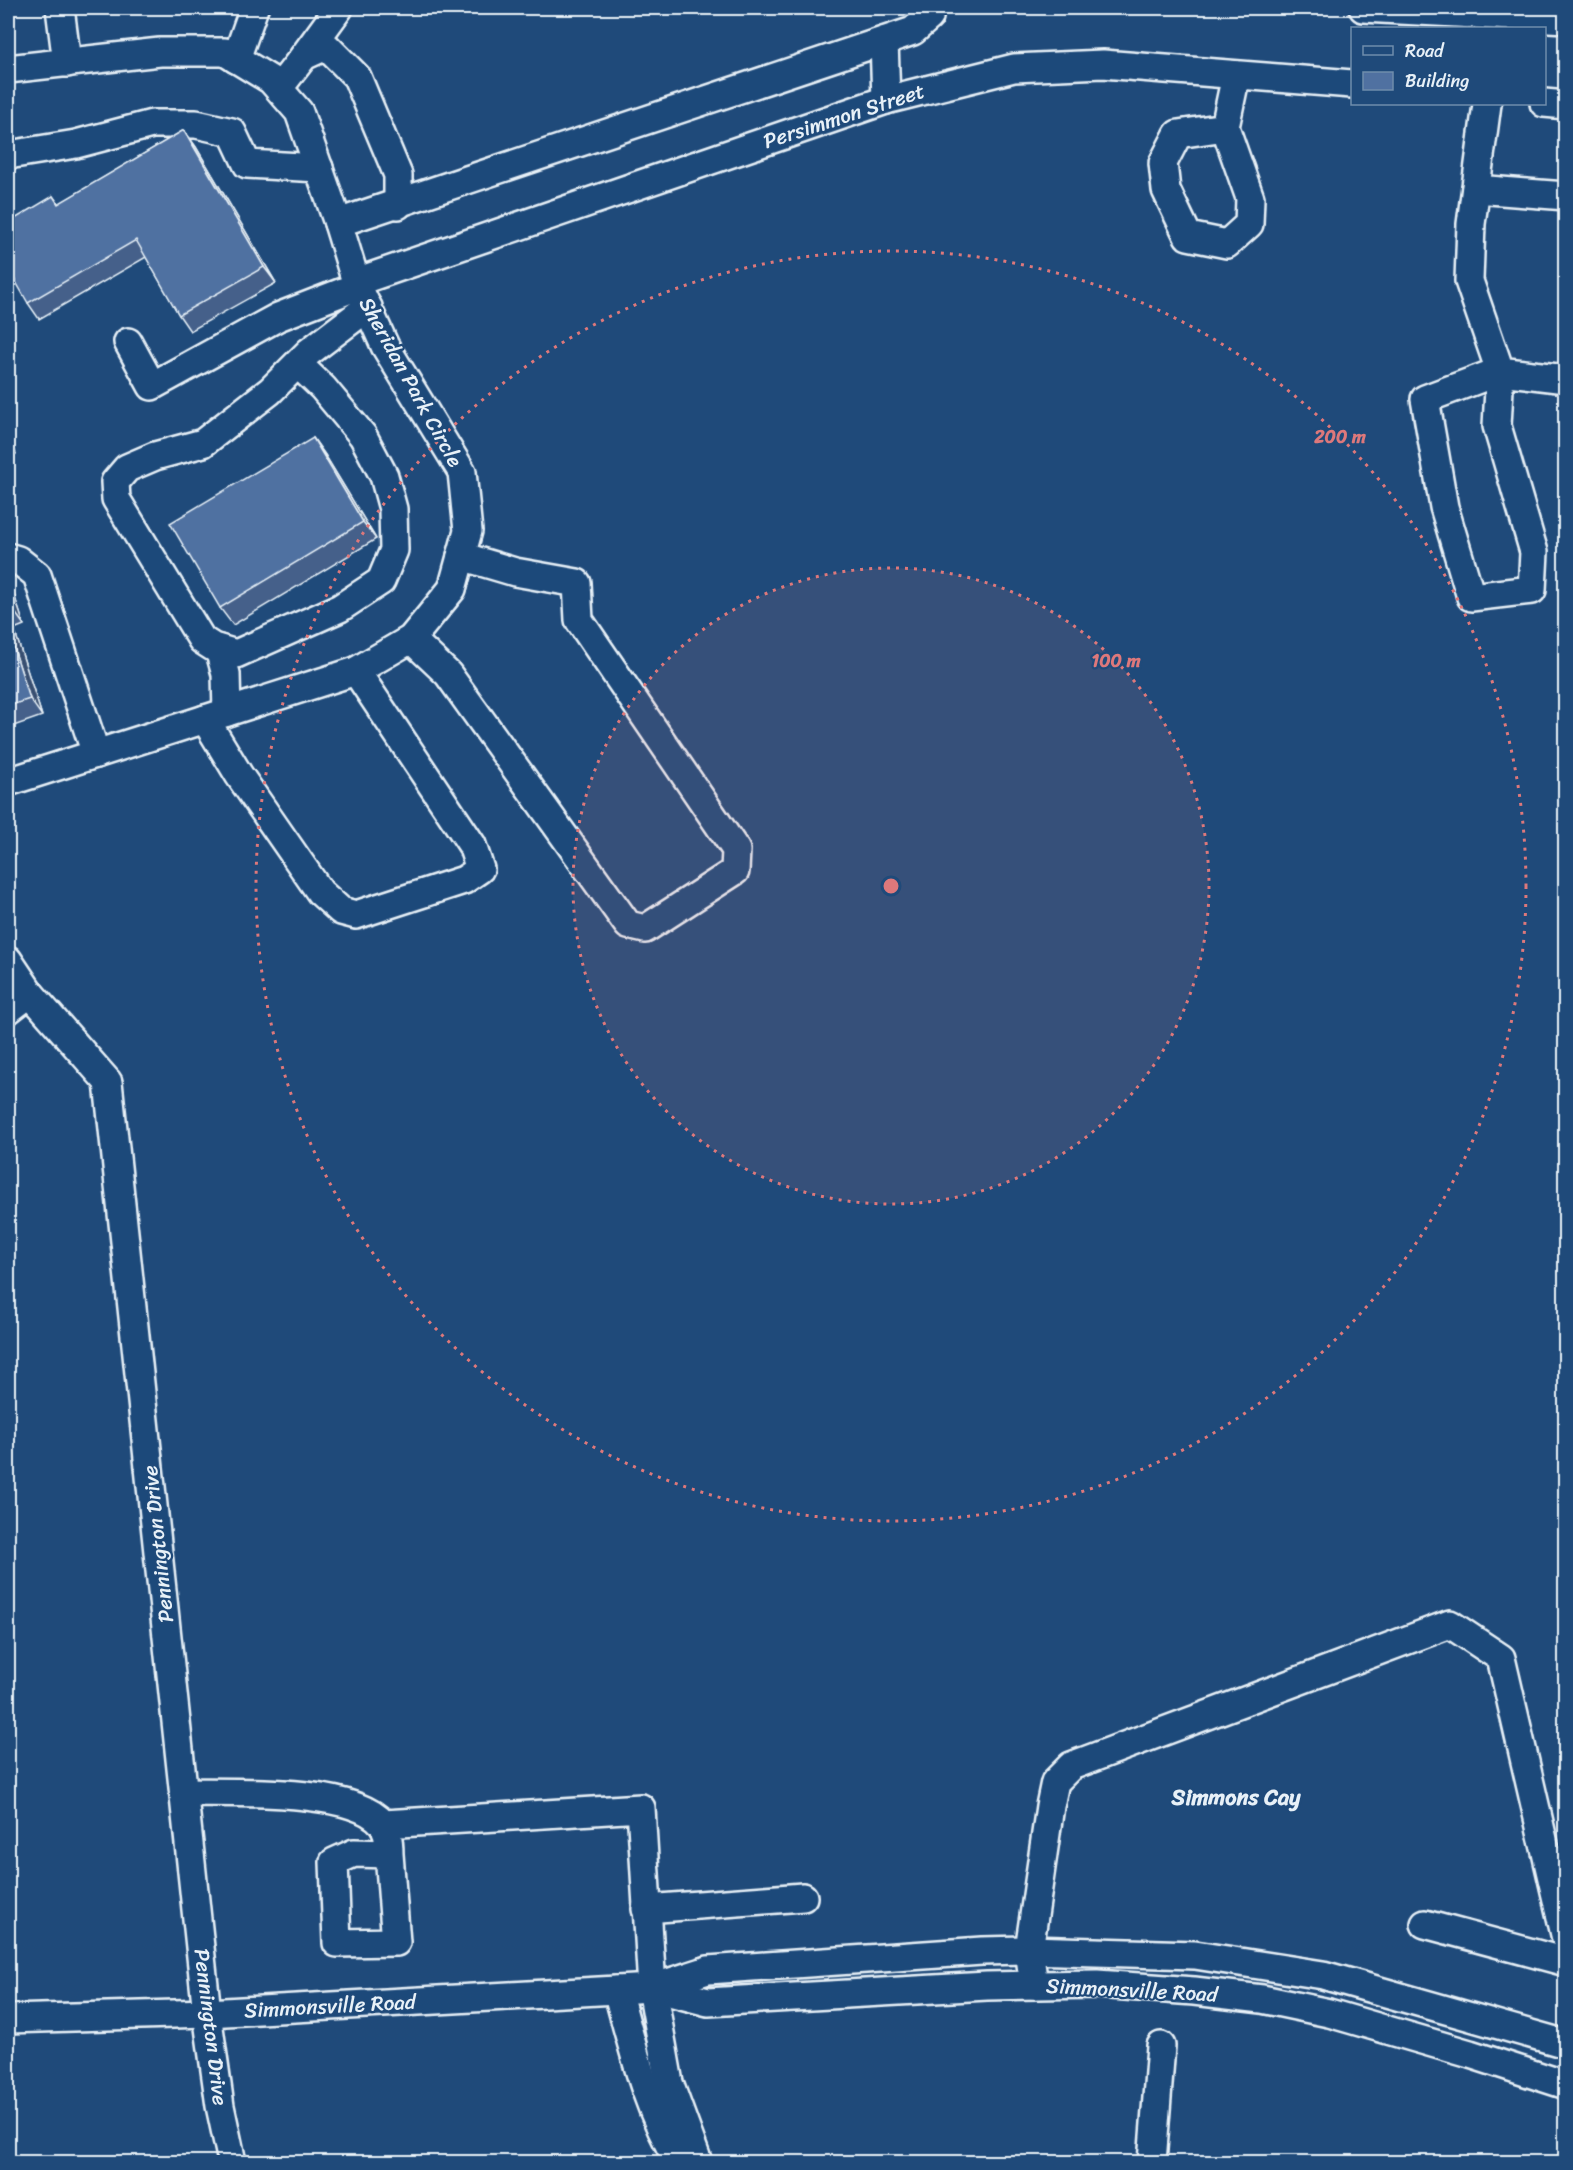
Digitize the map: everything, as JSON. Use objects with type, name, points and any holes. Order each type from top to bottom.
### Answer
[{"type":"street","points":[[60,8],[67,63]]},
{"type":"street","points":[[236,59],[254,8]]},
{"type":"street","points":[[279,88],[339,8]]},
{"type":"street","points":[[339,223],[913,31],[929,17],[926,8]]},
{"type":"street","points":[[1359,27],[1363,8],[1566,19]]},
{"type":"street","points":[[884,41],[886,100]]},
{"type":"street","points":[[304,56],[326,45],[357,77],[398,175],[398,205]]},
{"type":"street","name":"Sheridan Park Circle","points":[[8,69],[160,52],[225,52],[271,80],[279,88],[299,112],[339,223],[360,292],[385,346],[462,472],[468,531],[452,589],[411,639],[356,670],[8,782]]},
{"type":"street","points":[[8,62],[8,69]]},
{"type":"street","name":"Persimmon Street","points":[[128,342],[152,386],[278,317],[360,292],[886,100],[1014,68],[1058,64],[1102,64],[1236,75],[1351,77]]},
{"type":"street","points":[[1225,127],[1236,75]]},
{"type":"street","points":[[1546,103],[1566,105]]},
{"type":"street","points":[[1487,105],[1471,224],[1469,281],[1500,371],[1497,426],[1534,552],[1532,590],[1471,597],[1444,507],[1425,399],[1500,371],[1566,379]]},
{"type":"street","points":[[8,155],[76,144],[152,124],[196,124],[232,132],[247,164],[319,168]]},
{"type":"street","points":[[1476,189],[1566,196]]},
{"type":"street","points":[[298,364],[323,388],[363,436],[384,476],[393,509],[394,550],[381,581],[340,608],[236,654],[219,649],[202,640],[116,499],[115,482],[127,468],[155,456],[202,443],[270,392],[298,364],[360,292]]},
{"type":"street","points":[[411,639],[448,674],[628,926],[645,929],[735,871],[736,850],[579,620],[577,583],[514,572],[461,556]]},
{"type":"street","points":[[8,557],[18,560],[37,575],[96,754]]},
{"type":"street","points":[[219,649],[226,674],[216,715],[239,775],[320,892],[341,911],[356,915],[464,880],[480,869],[472,845],[356,670]]},
{"type":"street","name":"Pennington Drive","points":[[8,960],[30,993],[108,1082],[207,2013],[220,2106],[232,2163]]},
{"type":"street","points":[[8,1010],[30,993]]},
{"type":"street","points":[[1034,1985],[1029,1950],[1055,1782],[1071,1766],[1450,1624],[1500,1658],[1566,1939]]},
{"type":"street","points":[[185,1792],[293,1795],[341,1801],[368,1811],[384,1824],[389,1854]]},
{"type":"street","points":[[384,1824],[641,1808],[652,1988],[669,2083],[698,2163]]},
{"type":"street","points":[[646,1909],[803,1897]]},
{"type":"street","points":[[1425,1924],[1566,1962]]},
{"type":"street","name":"Simmonsville Road","points":[[8,2019],[207,2013],[652,1988],[708,1970],[1029,1950],[1195,1955],[1323,1975],[1566,2044]]},
{"type":"street","name":"Simmonsville Road","points":[[652,1988],[708,2002],[1034,1985],[1097,1984],[1262,1999],[1329,2013],[1566,2085]]},
{"type":"street","points":[[617,1990],[642,2077],[667,2144],[679,2163]]},
{"type":"street","points":[[1152,2163],[1161,2046]]},
{"type":"building","points":[[184,130],[264,267],[179,315],[136,240],[28,303],[8,268],[8,223],[53,196],[58,204]]},
{"type":"building","points":[[313,438],[363,522],[220,608],[170,523]]},
{"type":"building","points":[[8,594],[12,608],[8,609]]},
{"type":"building","points":[[8,630],[30,699],[8,706]]},
{"type":"district","name":"Simmons Cay","points":[[1236,1797]]}]
